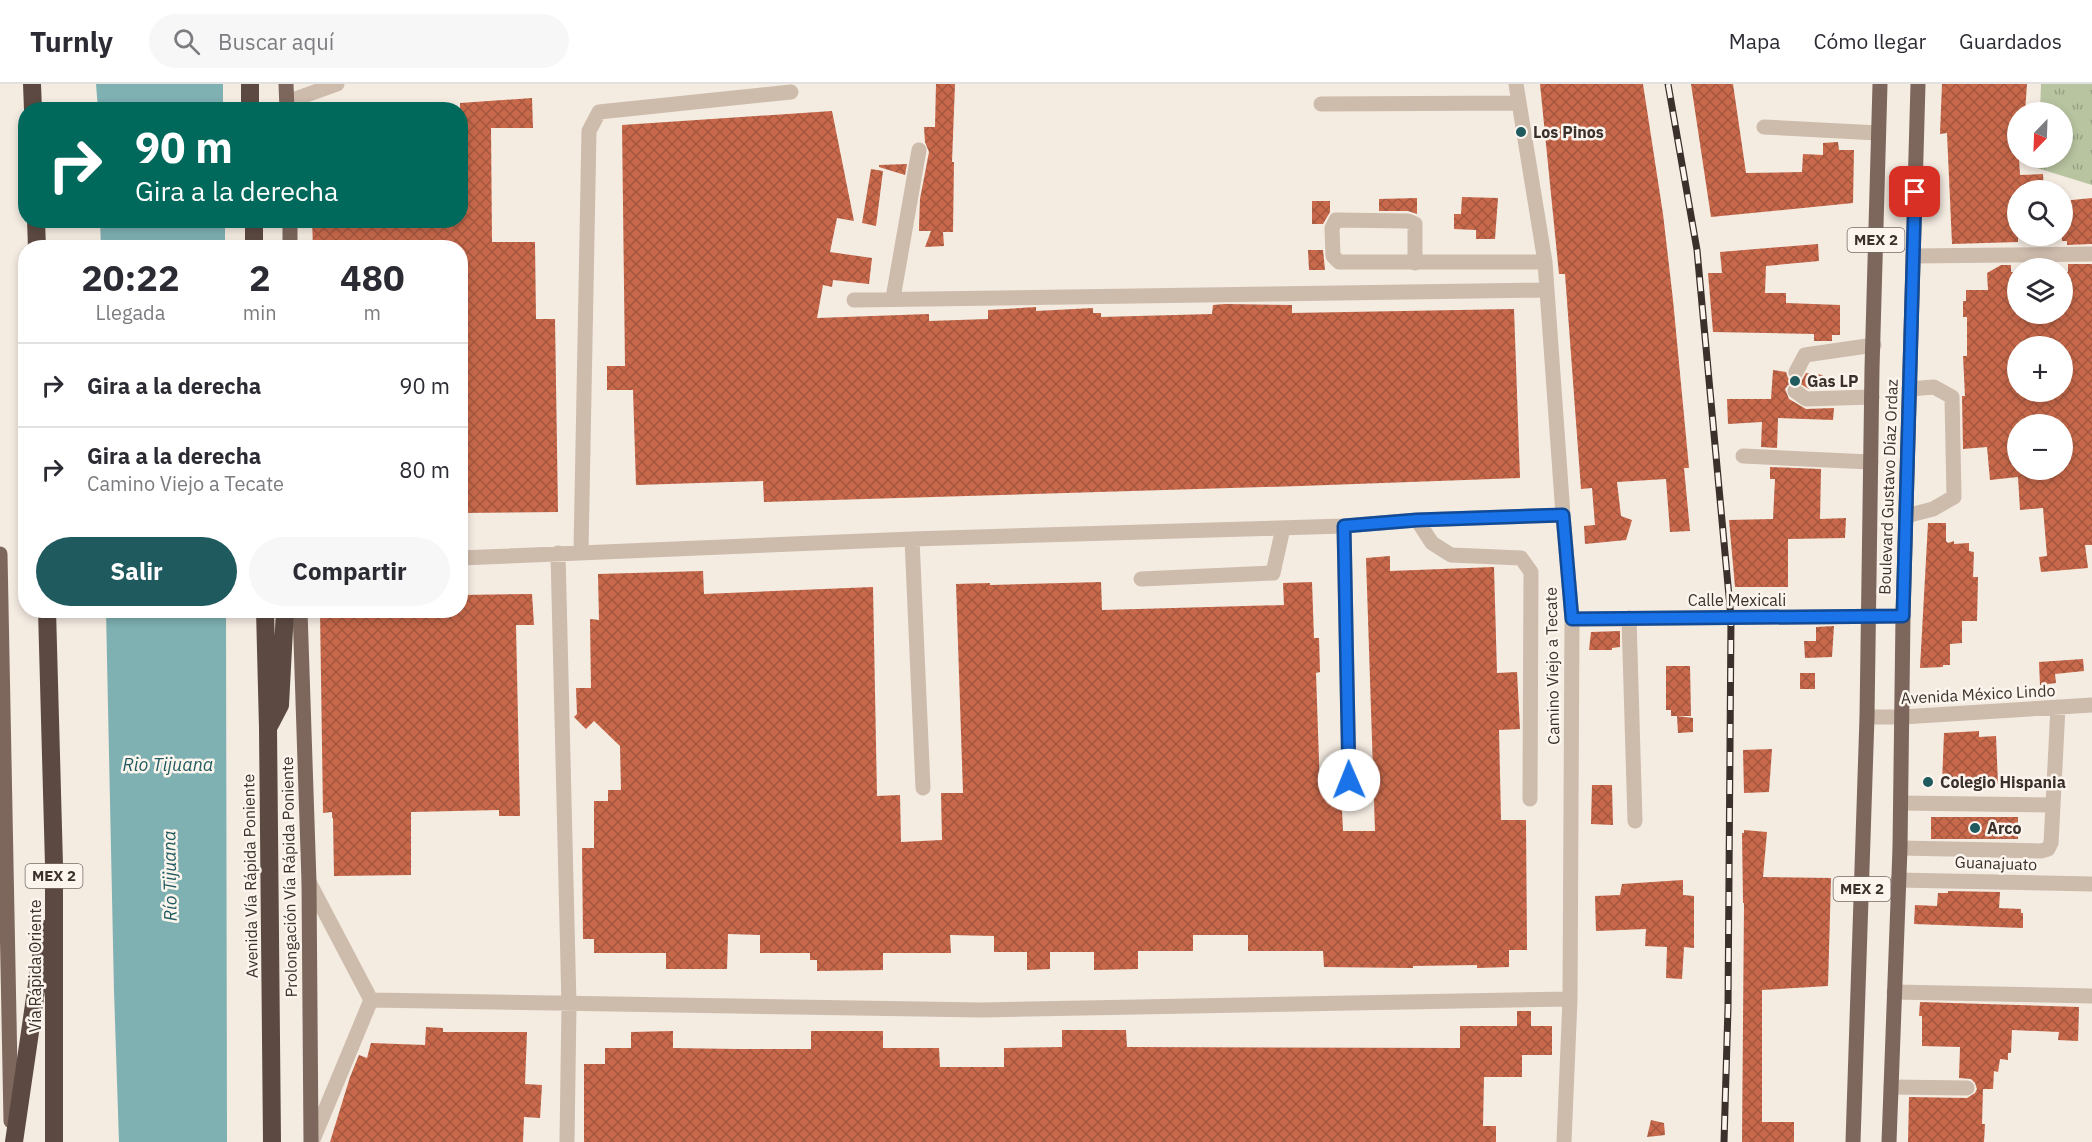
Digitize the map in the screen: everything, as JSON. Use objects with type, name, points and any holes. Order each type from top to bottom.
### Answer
[{"type":"highway","points":[[32,84],[33,102]]},
{"type":"highway","points":[[250,84],[250,102]]},
{"type":"highway","name":"Vía Rápida Oriente","points":[[47,618],[54,865],[54,1142]]},
{"type":"highway","name":"Avenida Vía Rápida Poniente","points":[[265,618],[272,1142]]},
{"type":"highway","points":[[268,728],[280,705],[285,618]]},
{"type":"highway","points":[[13,1142],[54,865]]},
{"type":"main road","points":[[286,84],[287,102]]},
{"type":"main road","name":"Boulevard Gustavo Díaz Ordaz","points":[[1853,1142],[1867,717],[1880,84]]},
{"type":"main road","name":"Boulevard Gustavo Díaz Ordaz","points":[[1889,1142],[1900,848],[1903,616],[1918,84]]},
{"type":"main road","points":[[0,554],[5,1069],[13,1142]]},
{"type":"main road","name":"Prolongación Vía Rápida Poniente","points":[[300,618],[309,882],[311,1142]]},
{"type":"street","points":[[296,102],[337,84]]},
{"type":"street","name":"Camino Viejo a Tecate","points":[[1516,84],[1545,262],[1572,619],[1570,999],[1564,1142]]},
{"type":"street","points":[[581,551],[589,130],[599,112],[791,92]]},
{"type":"street","points":[[1321,104],[1519,103]]},
{"type":"street","points":[[1764,127],[1878,133]]},
{"type":"street","points":[[893,298],[919,150]]},
{"type":"street","points":[[1415,263],[1414,224],[1408,221],[1336,220],[1332,228],[1333,256],[1339,262],[1415,263],[1545,262]]},
{"type":"street","points":[[1913,256],[2092,254]]},
{"type":"street","points":[[854,300],[1547,290]]},
{"type":"street","points":[[1796,372],[1805,355],[1874,345]]},
{"type":"street","points":[[1906,516],[1933,509],[1954,497],[1952,397],[1934,387],[1909,389]]},
{"type":"street","points":[[1795,391],[1806,399],[1872,397]]},
{"type":"street","points":[[1743,456],[1871,462]]},
{"type":"street","points":[[468,558],[912,539],[1344,526],[1417,520],[1563,515]]},
{"type":"street","points":[[1417,520],[1432,543],[1451,555],[1521,558],[1531,572],[1530,799]]},
{"type":"street","points":[[1344,526],[1349,780]]},
{"type":"street","points":[[1142,579],[1273,573],[1283,528]]},
{"type":"street","points":[[912,539],[922,788]]},
{"type":"street","points":[[558,552],[569,1005],[567,1142]]},
{"type":"street","name":"Calle Mexicali","points":[[1572,619],[1903,616]]},
{"type":"street","points":[[1629,618],[1635,821]]},
{"type":"street","name":"Avenida México Lindo","points":[[1867,717],[1902,717],[2092,705]]},
{"type":"street","points":[[1900,848],[2041,851],[2048,849],[2051,843],[2058,707]]},
{"type":"street","points":[[1901,803],[2053,805]]},
{"type":"street","name":"Guanajuato","points":[[1898,880],[2092,884]]},
{"type":"street","points":[[309,882],[371,1000]]},
{"type":"street","points":[[1894,992],[2092,996]]},
{"type":"street","points":[[371,1000],[982,1010],[1570,999]]},
{"type":"street","points":[[311,1142],[371,1000]]},
{"type":"street","points":[[1891,1087],[1967,1088]]},
{"type":"green space","points":[[2041,84],[2092,84],[2092,185],[2037,168],[2073,168],[2073,102],[2040,102]]},
{"type":"water","points":[[96,84],[223,84],[223,102],[97,102]]},
{"type":"water","points":[[100,228],[225,228],[225,240],[101,240]]},
{"type":"water","name":"Rio Tijuana","points":[[106,618],[226,618],[227,1142],[119,1142]]},
{"type":"building","points":[[936,84],[955,84],[952,162],[954,162],[953,232],[943,232],[944,246],[925,247],[931,231],[919,231],[920,199],[929,152],[925,142],[924,127],[935,127]]},
{"type":"building","points":[[1540,84],[1643,84],[1663,214],[1673,300],[1689,468],[1684,468],[1690,531],[1670,532],[1666,479],[1617,482],[1621,516],[1632,520],[1626,540],[1585,544],[1584,526],[1595,525],[1592,488],[1581,489],[1565,274],[1559,274]]},
{"type":"building","points":[[1691,84],[1733,84],[1746,173],[1802,172],[1803,154],[1823,155],[1823,143],[1838,142],[1839,150],[1854,150],[1853,203],[1711,217]]},
{"type":"building","points":[[1942,84],[2027,84],[2026,102],[2007,102],[2007,168],[2020,168],[2020,175],[2043,174],[2043,180],[2007,180],[2007,242],[1952,244],[1947,133],[1940,134]]},
{"type":"building","points":[[532,98],[533,128],[491,128],[492,242],[535,242],[536,319],[555,319],[558,512],[468,513],[468,240],[313,240],[312,228],[468,228],[468,102]]},
{"type":"building","points":[[832,111],[854,221],[837,218],[830,252],[872,258],[869,284],[833,280],[832,287],[823,285],[817,318],[929,314],[929,321],[988,319],[988,310],[1036,307],[1036,311],[1093,308],[1093,313],[1101,313],[1101,317],[1212,314],[1213,305],[1225,304],[1292,305],[1292,313],[1514,309],[1520,478],[764,502],[763,481],[636,485],[633,390],[607,390],[607,366],[625,366],[622,125]]},
{"type":"building","points":[[907,164],[905,175],[879,167],[879,165]]},
{"type":"building","points":[[871,169],[883,171],[876,226],[862,223]]},
{"type":"building","points":[[1462,197],[1498,198],[1495,239],[1476,239],[1476,230],[1454,229],[1454,214],[1461,214]]},
{"type":"building","points":[[1417,198],[1417,214],[1408,211],[1379,211],[1379,199]]},
{"type":"building","points":[[2092,198],[2092,244],[2073,245],[2073,200]]},
{"type":"building","points":[[1312,201],[1330,201],[1330,212],[1323,224],[1312,224]]},
{"type":"building","points":[[1818,244],[1819,261],[1766,266],[1765,293],[1786,293],[1786,303],[1840,305],[1840,335],[1832,335],[1832,341],[1814,341],[1814,334],[1713,332],[1708,273],[1722,273],[1720,252]]},
{"type":"building","points":[[1308,250],[1323,250],[1325,270],[1309,270]]},
{"type":"building","points":[[2073,264],[2092,264],[2092,545],[2085,545],[2088,568],[2041,572],[2039,557],[2047,556],[2043,508],[2020,510],[2018,480],[2073,480],[2073,414],[2007,414],[2007,478],[1990,480],[1987,447],[1963,449],[1962,396],[1965,396],[1963,356],[1967,356],[1967,317],[1963,317],[1963,301],[1966,301],[1966,290],[1988,290],[1987,273],[2001,265],[2007,265],[2007,324],[2073,324]]},
{"type":"building","points":[[1773,370],[1786,372],[1788,378],[1795,381],[1785,389],[1789,399],[1806,409],[1834,408],[1833,420],[1778,418],[1777,448],[1761,447],[1762,422],[1728,424],[1727,399],[1771,399]]},
{"type":"building","points":[[1806,373],[1823,375],[1823,389],[1809,389],[1797,382],[1802,380]]},
{"type":"building","points":[[1770,467],[1821,469],[1820,519],[1846,518],[1845,538],[1788,539],[1788,587],[1735,587],[1729,520],[1773,519],[1775,479],[1770,479]]},
{"type":"building","points":[[1928,523],[1946,523],[1946,541],[1948,543],[1954,541],[1954,544],[1969,543],[1969,551],[1974,552],[1973,577],[1978,577],[1977,621],[1962,621],[1962,643],[1950,644],[1950,665],[1920,668]]},
{"type":"building","points":[[1390,556],[1390,571],[1494,567],[1497,673],[1517,672],[1520,729],[1499,730],[1501,820],[1526,820],[1527,950],[1509,950],[1509,967],[1477,968],[1477,965],[1413,966],[1413,968],[1324,967],[1323,951],[1248,951],[1248,935],[1193,935],[1193,951],[1138,951],[1138,969],[1094,970],[1094,952],[1050,952],[1050,969],[1027,970],[1027,952],[994,952],[994,936],[950,935],[951,953],[883,953],[883,970],[817,971],[817,960],[810,960],[810,953],[760,953],[760,935],[728,934],[727,969],[666,969],[666,953],[594,953],[594,939],[583,939],[582,848],[594,848],[594,801],[608,801],[608,790],[621,790],[620,746],[594,721],[586,729],[574,717],[577,714],[576,688],[591,688],[590,619],[599,620],[598,574],[703,571],[704,594],[873,587],[877,796],[900,795],[901,842],[942,840],[941,793],[963,793],[956,584],[990,583],[990,585],[1101,582],[1102,610],[1284,605],[1283,583],[1312,582],[1314,638],[1319,638],[1320,672],[1316,673],[1320,790],[1341,789],[1343,831],[1375,831],[1366,558]]},
{"type":"building","points":[[532,594],[534,625],[516,625],[520,816],[499,816],[499,810],[411,812],[411,875],[334,876],[332,812],[323,813],[320,618],[468,618],[468,595]]},
{"type":"building","points":[[1834,626],[1832,657],[1805,658],[1804,641],[1816,641],[1816,627]]},
{"type":"building","points":[[1620,631],[1620,647],[1612,648],[1612,650],[1589,650],[1591,632]]},
{"type":"building","points":[[2083,659],[2084,671],[2055,674],[2056,683],[2040,685],[2039,662]]},
{"type":"building","points":[[1666,666],[1690,666],[1691,716],[1671,716],[1671,710],[1666,710]]},
{"type":"building","points":[[1800,673],[1815,673],[1815,689],[1800,689]]},
{"type":"building","points":[[1677,716],[1693,718],[1693,732],[1678,733]]},
{"type":"building","points":[[1979,731],[1979,737],[1996,736],[1998,784],[1942,783],[1944,733]]},
{"type":"building","points":[[1772,749],[1769,792],[1744,793],[1743,750]]},
{"type":"building","points":[[1592,785],[1612,785],[1613,825],[1591,824]]},
{"type":"building","name":"Arco","points":[[1931,817],[2018,817],[2018,839],[1931,839]]},
{"type":"building","points":[[1744,830],[1767,832],[1763,877],[1831,878],[1828,986],[1762,990],[1762,1122],[1794,1122],[1794,1142],[1742,1142],[1744,903],[1742,833]]},
{"type":"building","points":[[1683,880],[1683,895],[1694,896],[1694,948],[1684,947],[1682,979],[1666,978],[1667,947],[1645,946],[1646,929],[1596,931],[1595,896],[1620,895],[1622,884]]},
{"type":"building","points":[[1948,891],[2000,892],[1999,908],[2021,909],[2023,928],[1914,924],[1915,905],[1937,906],[1938,893],[1948,893]]},
{"type":"building","points":[[1920,1002],[2079,1007],[2078,1041],[2058,1040],[2059,1032],[2012,1030],[2011,1053],[2008,1053],[2008,1060],[2000,1059],[1998,1072],[1994,1071],[1993,1089],[1983,1089],[1984,1142],[1908,1142],[1909,1097],[1967,1098],[1977,1089],[1971,1079],[1959,1078],[1960,1047],[1922,1046]]},
{"type":"building","points":[[1517,1011],[1531,1011],[1531,1026],[1552,1026],[1552,1055],[1522,1055],[1522,1077],[1484,1077],[1483,1126],[1496,1126],[1496,1142],[584,1142],[584,1064],[605,1064],[605,1048],[631,1048],[631,1032],[673,1031],[673,1048],[811,1049],[811,1031],[883,1031],[883,1048],[939,1048],[940,1067],[1004,1067],[1004,1048],[1062,1047],[1062,1030],[1126,1030],[1127,1047],[1460,1048],[1460,1026],[1517,1026]]},
{"type":"building","points":[[426,1027],[443,1028],[443,1032],[527,1032],[525,1084],[542,1085],[540,1118],[524,1117],[523,1142],[330,1142],[359,1055],[367,1058],[371,1043],[425,1045]]},
{"type":"building","points":[[1651,1120],[1664,1123],[1665,1135],[1647,1137]]},
{"type":"railway","points":[[1668,84],[1697,250],[1731,618],[1728,1007],[1724,1142]]},
{"type":"place","name":"Los Pinos","points":[[1521,132]]},
{"type":"place","name":"Gas LP","points":[[1795,381]]},
{"type":"place","name":"Colegio Hispania","points":[[1928,782]]},
{"type":"place","name":"Arco","points":[[1975,828]]},
{"type":"route","points":[[1349,780],[1344,526],[1417,520],[1563,515],[1572,619],[1903,616],[1915,192]]},
{"type":"water label","name":"Río Tijuana","points":[[170,876]]}]
